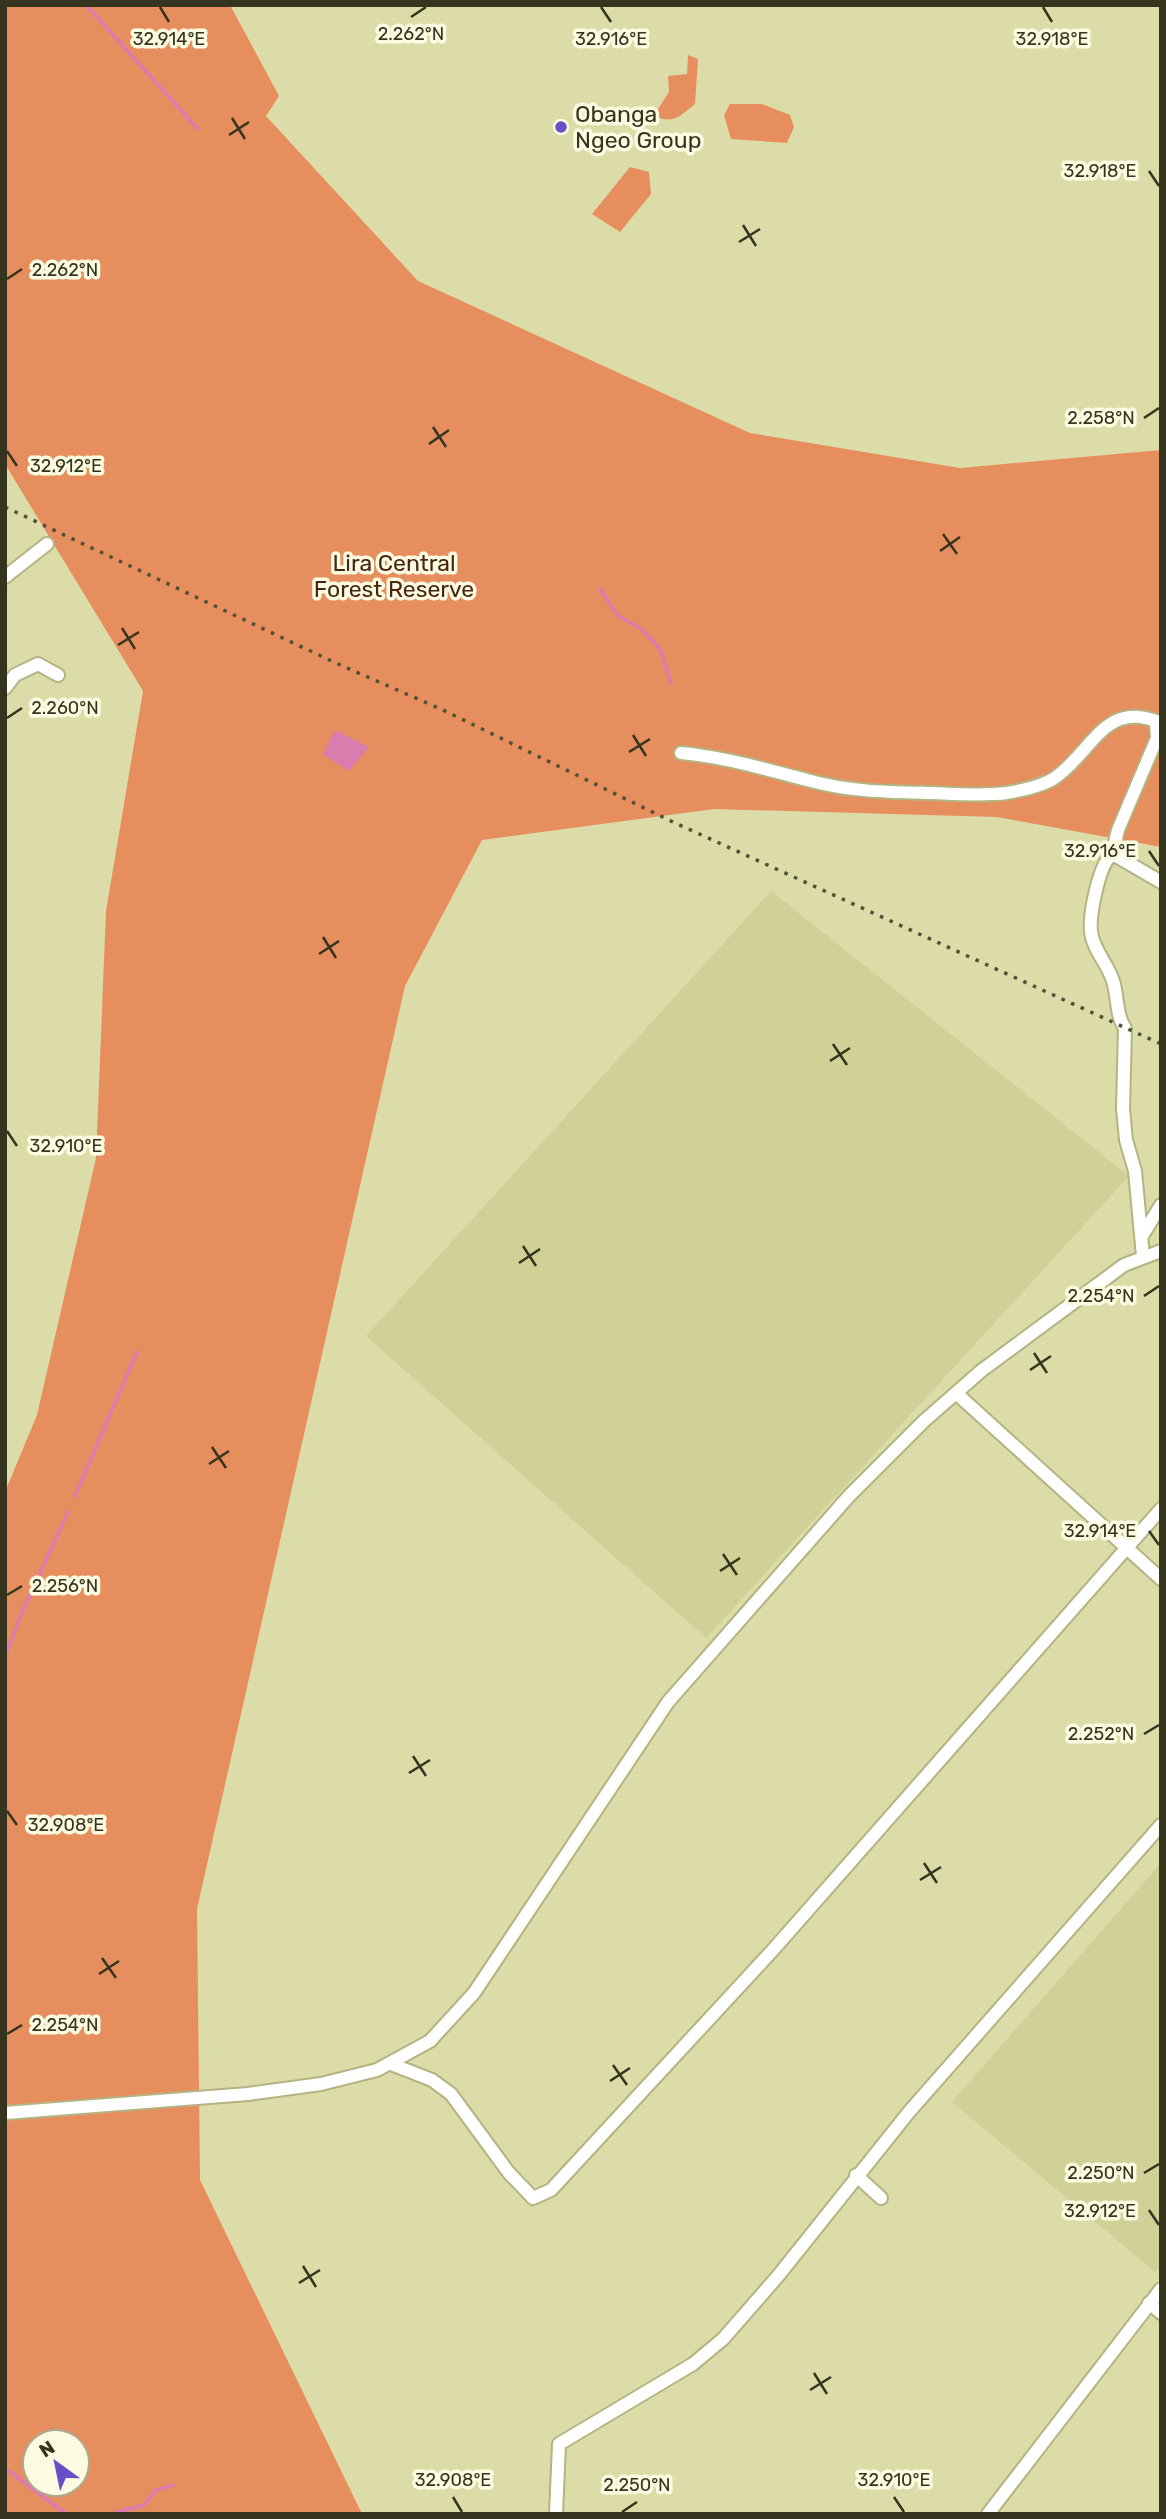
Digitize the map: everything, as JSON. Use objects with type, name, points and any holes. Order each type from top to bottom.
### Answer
[{"type":"street","points":[[5,577],[47,544]]},
{"type":"street","points":[[5,688],[15,675],[38,664],[58,675]]},
{"type":"street","points":[[681,753],[705,755],[820,783],[888,794],[1005,793],[1052,779],[1069,766],[1103,727],[1118,719],[1138,716],[1158,722],[1159,737],[1118,830],[1112,855],[1100,874],[1090,931],[1112,978],[1120,1020],[1125,1028],[1123,1109],[1126,1140],[1135,1171],[1143,1256]]},
{"type":"street","points":[[1112,855],[1161,882]]},
{"type":"street","points":[[1142,1236],[1161,1205]]},
{"type":"street","points":[[5,2113],[248,2094],[321,2084],[391,2064],[429,2041],[474,1993],[625,1763],[688,1678],[849,1496],[956,1392],[1061,1310],[1143,1256],[1161,1251]]},
{"type":"street","points":[[956,1392],[1161,1578]]},
{"type":"street","points":[[391,2064],[432,2080],[451,2094],[509,2173],[533,2197],[551,2190],[754,1970],[1161,1509]]},
{"type":"street","points":[[556,2514],[559,2444],[711,2350],[778,2276],[856,2175],[1161,1825]]},
{"type":"street","points":[[856,2175],[881,2198]]},
{"type":"street","points":[[988,2514],[1161,2288]]},
{"type":"street","points":[[1149,2303],[1161,2313]]},
{"type":"shaded area","points":[[335,730],[369,747],[349,771],[323,754]]},
{"type":"shaded area","points":[[771,891],[1129,1176],[706,1638],[366,1336]]},
{"type":"shaded area","points":[[1161,1863],[1161,2266],[1155,2272],[952,2102]]},
{"type":"green space","name":"Lira Central Forest Reserve","points":[[5,5],[230,5],[279,96],[266,116],[418,281],[750,433],[960,468],[1161,450],[1161,847],[997,817],[714,809],[482,840],[405,986],[197,1909],[200,2180],[362,2514],[5,2514],[5,1492],[37,1415],[96,1158],[106,911],[143,691],[5,464]]},
{"type":"green space","points":[[688,55],[698,59],[695,104],[671,119],[654,115],[669,92],[668,76],[687,74]]},
{"type":"green space","points":[[730,104],[762,104],[790,115],[794,127],[787,143],[731,139],[724,115]]},
{"type":"green space","points":[[630,167],[649,172],[651,194],[620,232],[592,214]]},
{"type":"waterway","points":[[86,5],[198,129]]},
{"type":"waterway","points":[[600,589],[617,615],[640,628],[661,651],[671,683]]},
{"type":"waterway","points":[[75,1496],[137,1352]]},
{"type":"waterway","points":[[5,1657],[22,1612],[68,1512]]},
{"type":"waterway","points":[[5,2468],[66,2514]]},
{"type":"waterway","points":[[110,2514],[144,2505],[156,2490],[173,2485]]},
{"type":"railway","points":[[5,507],[338,664],[443,710],[673,822],[1161,1044]]},
{"type":"place","name":"Obanga Ngeo Group","points":[[561,127]]}]
